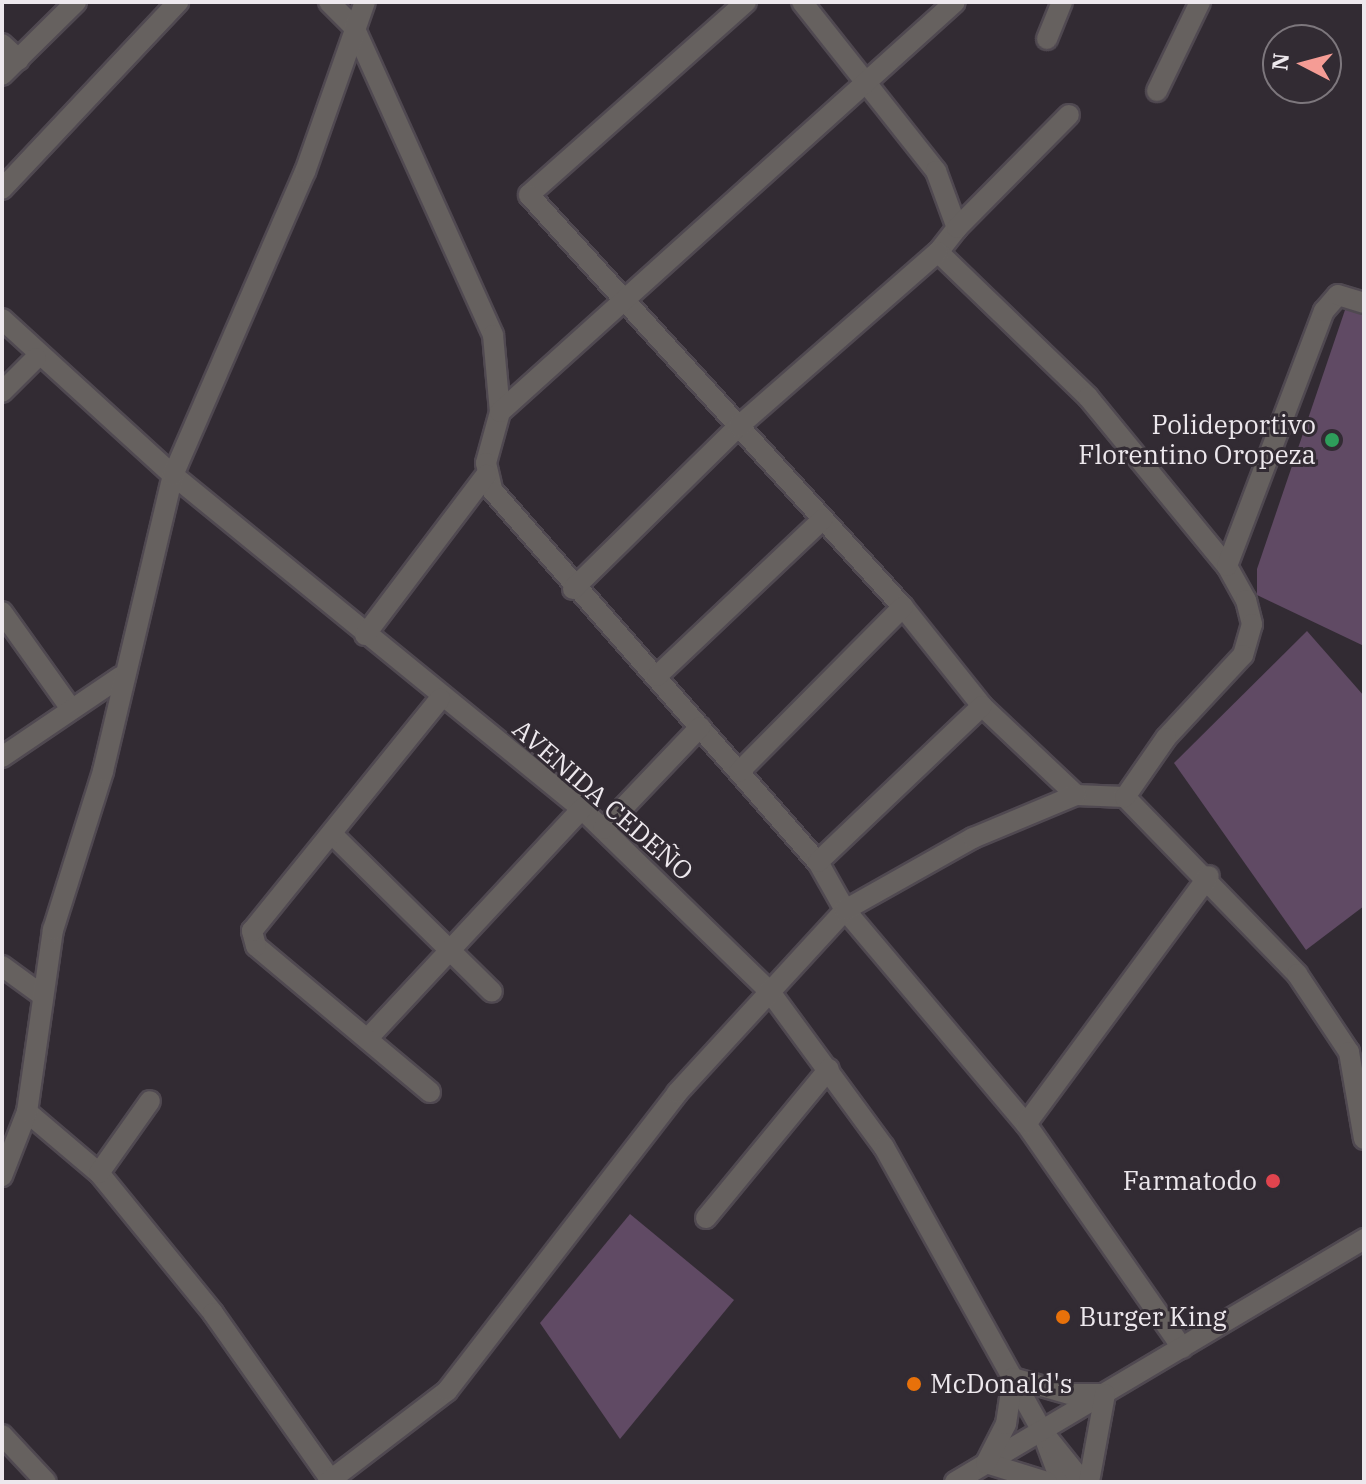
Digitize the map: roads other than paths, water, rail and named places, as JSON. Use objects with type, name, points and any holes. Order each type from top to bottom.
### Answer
[{"type":"street","points":[[2,75],[76,2]]},
{"type":"street","points":[[2,189],[178,2]]},
{"type":"street","points":[[329,2],[354,27],[493,335],[500,412],[486,475],[365,635]]},
{"type":"street","points":[[2,1176],[27,1112],[39,993],[103,771],[120,677],[173,475],[305,172],[365,2]]},
{"type":"street","points":[[746,2],[529,195],[624,304],[903,607],[982,706],[1076,795]]},
{"type":"street","points":[[802,2],[872,82],[936,171],[957,228]]},
{"type":"street","points":[[500,412],[872,82],[955,2]]},
{"type":"street","points":[[1047,39],[1062,2]]},
{"type":"street","points":[[1157,91],[1200,2]]},
{"type":"street","points":[[2,44],[19,60]]},
{"type":"street","points":[[573,589],[739,426],[938,252],[957,228],[1069,115]]},
{"type":"street","points":[[938,252],[1088,397],[1227,566],[1252,624],[1243,655],[1166,738],[1125,797]]},
{"type":"street","points":[[1227,566],[1324,311],[1338,295],[1364,303]]},
{"type":"street","name":"AVENIDA CEDEÑO","points":[[2,319],[36,358],[173,475],[440,699],[582,809],[770,992],[884,1147],[1042,1431]]},
{"type":"street","points":[[2,392],[36,358]]},
{"type":"street","points":[[486,475],[573,589],[657,676],[818,862],[845,910],[1026,1124],[1182,1348]]},
{"type":"street","points":[[657,676],[823,519]]},
{"type":"street","points":[[739,772],[903,607]]},
{"type":"street","points":[[2,612],[69,706]]},
{"type":"street","points":[[2,757],[69,706],[120,677]]},
{"type":"street","points":[[430,1092],[370,1036],[252,938],[440,699]]},
{"type":"street","points":[[818,862],[982,706]]},
{"type":"street","points":[[603,829],[700,727]]},
{"type":"street","points":[[27,1112],[99,1173],[213,1313],[331,1481],[447,1391],[677,1093],[845,910],[973,838],[1076,795],[1125,797],[1209,876],[1297,974],[1349,1052],[1364,1139]]},
{"type":"street","points":[[370,1036],[446,951],[582,809]]},
{"type":"street","points":[[333,835],[446,951],[492,992]]},
{"type":"street","points":[[1026,1124],[1209,876]]},
{"type":"street","points":[[2,966],[39,993]]},
{"type":"street","points":[[706,1218],[829,1069]]},
{"type":"street","points":[[99,1173],[150,1101]]},
{"type":"street","points":[[955,1482],[1364,1239]]},
{"type":"street","points":[[986,1463],[1006,1424],[1013,1378],[1069,1394],[1105,1394]]},
{"type":"street","points":[[1089,1482],[1105,1394]]},
{"type":"street","points":[[1042,1431],[1061,1482]]},
{"type":"street","points":[[1042,1431],[1083,1482]]},
{"type":"street","points":[[2,1435],[46,1482]]},
{"type":"street","points":[[986,1463],[1047,1482]]},
{"type":"place","name":"Polideportivo Florentino Oropeza","points":[[1332,440]]},
{"type":"place","name":"Farmatodo","points":[[1273,1181]]},
{"type":"place","name":"Burger King","points":[[1063,1317]]},
{"type":"place","name":"McDonald's","points":[[914,1384]]}]
